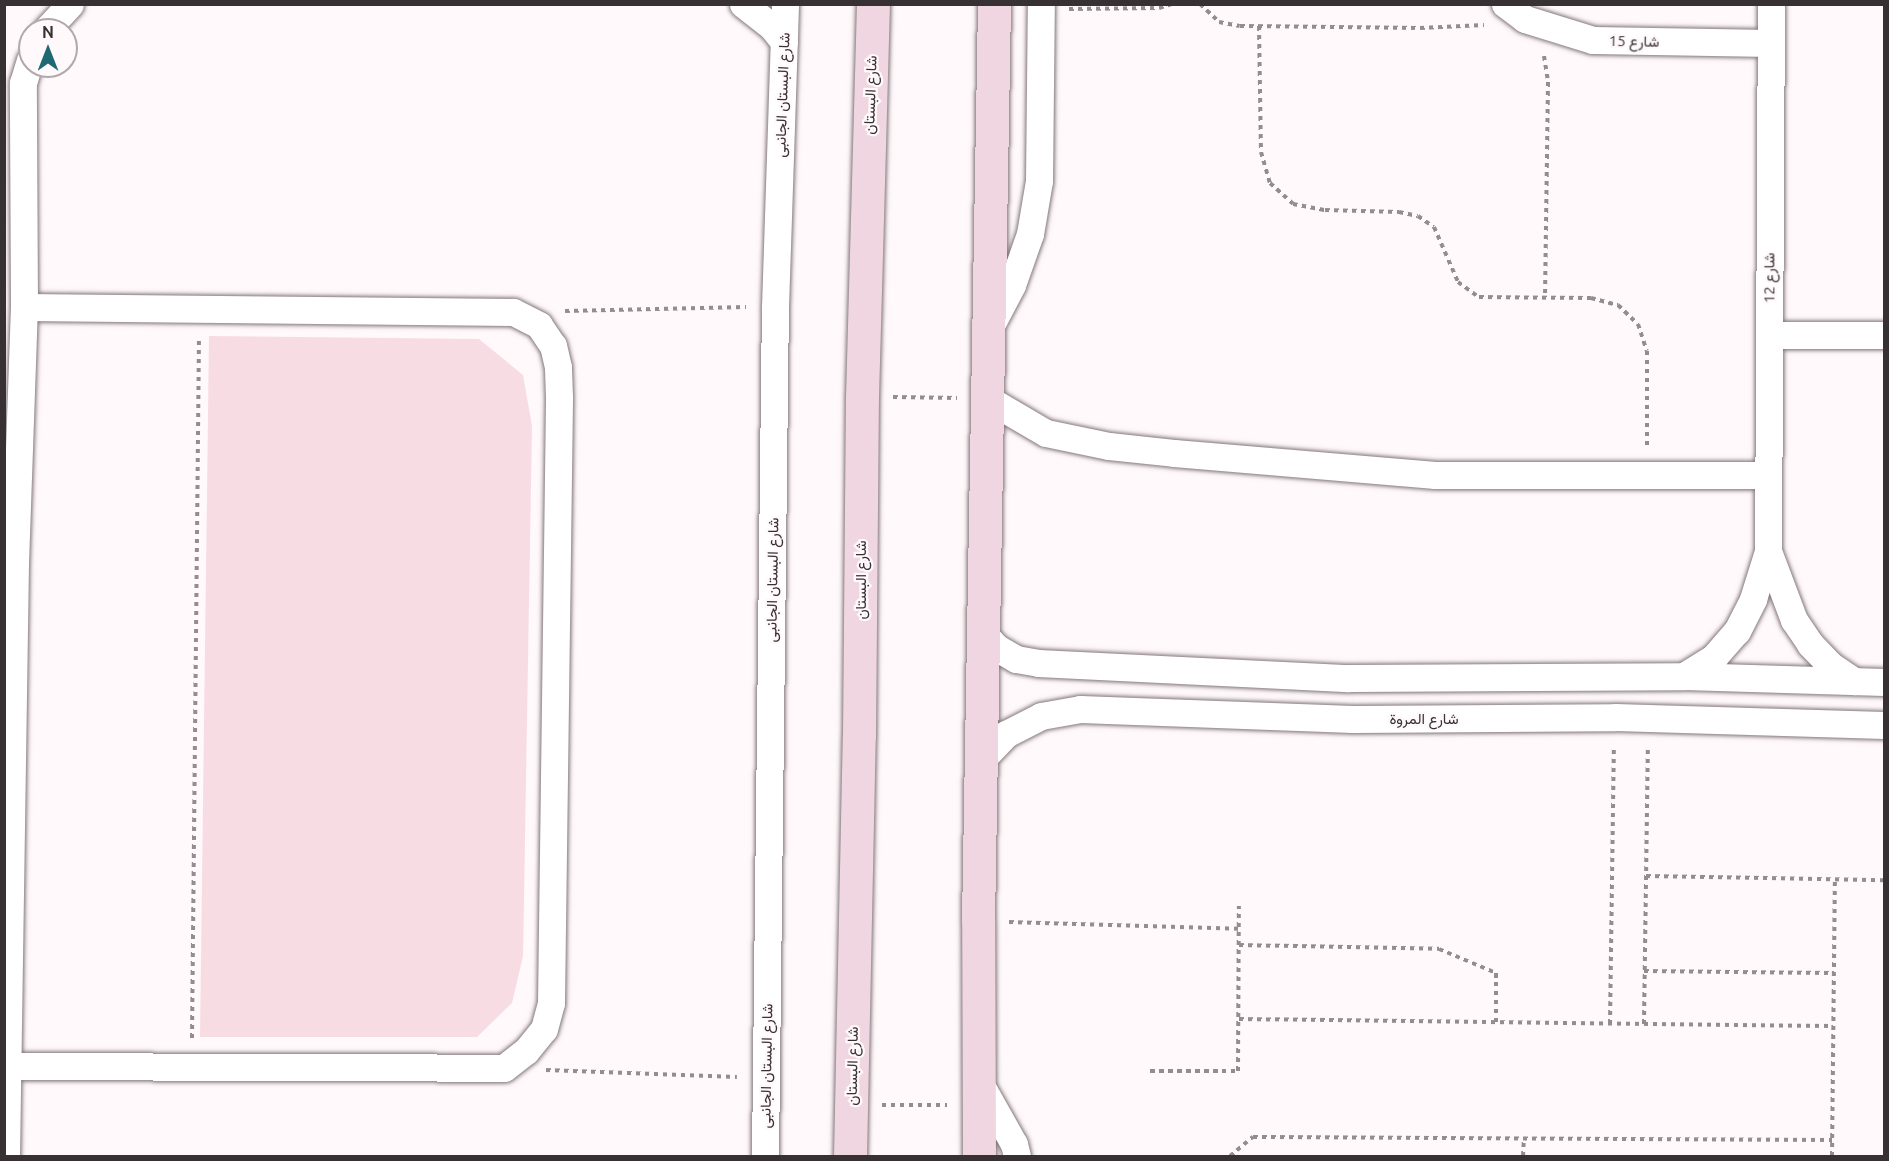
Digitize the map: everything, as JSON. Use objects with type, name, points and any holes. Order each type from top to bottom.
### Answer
[{"type":"street","points":[[57,18],[70,4]]},
{"type":"street","points":[[743,4],[764,20],[784,42]]},
{"type":"street","name":"شارع البستان الجانبى","points":[[765,1156],[775,307],[785,4]]},
{"type":"street","name":"شارع البستان","points":[[850,1156],[859,736],[862,397],[873,4]]},
{"type":"street","points":[[979,1156],[978,921],[994,4]]},
{"type":"street","name":"شارع 12","points":[[1684,676],[1714,657],[1737,631],[1753,599],[1768,551],[1771,4]]},
{"type":"street","points":[[987,333],[1012,285],[1030,234],[1039,181],[1041,7]]},
{"type":"street","name":"شارع 15","points":[[1515,12],[1593,40],[1771,43]]},
{"type":"street","points":[[6,1156],[10,563],[24,307],[19,78]]},
{"type":"street","points":[[6,1066],[504,1068],[526,1050],[544,1029],[551,1003],[559,397],[558,367],[553,346],[539,325],[513,312],[200,311],[24,307]]},
{"type":"street","points":[[1769,335],[1884,335]]},
{"type":"street","points":[[986,398],[1046,433],[1109,446],[1174,453],[1434,475],[1768,475]]},
{"type":"street","name":"شارع 12","points":[[1768,551],[1794,620],[1810,644],[1830,665],[1854,681]]},
{"type":"street","points":[[982,632],[997,648],[1016,659],[1038,663],[1349,678],[1684,676],[1884,682]]},
{"type":"street","name":"شارع المروة","points":[[981,760],[1006,734],[1041,716],[1080,710],[1353,719],[1615,717],[1884,725]]},
{"type":"street","points":[[979,1093],[1014,1144],[1017,1156]]},
{"type":"path","points":[[1041,7],[1159,8],[1172,4]]},
{"type":"path","points":[[1200,4],[1219,22],[1259,26],[1455,27],[1515,12],[1537,38],[1545,59],[1548,82],[1545,298]]},
{"type":"path","points":[[1259,26],[1261,152],[1270,183],[1293,204],[1325,210],[1399,212],[1418,216],[1434,227],[1458,282],[1468,291],[1492,298],[1591,298],[1618,305],[1638,324],[1647,351],[1647,475]]},
{"type":"path","points":[[561,311],[775,307]]},
{"type":"path","points":[[192,1066],[200,311]]},
{"type":"path","points":[[862,397],[986,398]]},
{"type":"path","points":[[1610,1024],[1615,717]]},
{"type":"path","points":[[1644,1024],[1649,718]]},
{"type":"path","points":[[1646,876],[1884,880]]},
{"type":"path","points":[[1832,1156],[1835,879]]},
{"type":"path","points":[[1150,1071],[1238,1071],[1239,906]]},
{"type":"path","points":[[978,921],[1239,929]]},
{"type":"path","points":[[1239,945],[1439,949],[1496,973],[1496,1022]]},
{"type":"path","points":[[1644,971],[1834,973]]},
{"type":"path","points":[[1239,1019],[1833,1026]]},
{"type":"path","points":[[504,1068],[766,1078]]},
{"type":"path","points":[[852,1104],[979,1093]]},
{"type":"path","points":[[1230,1156],[1253,1137],[1832,1140]]},
{"type":"path","points":[[1523,1156],[1524,1139]]},
{"type":"shaded area","points":[[209,336],[479,339],[523,375],[532,426],[523,956],[512,1003],[477,1037],[200,1037]]}]
